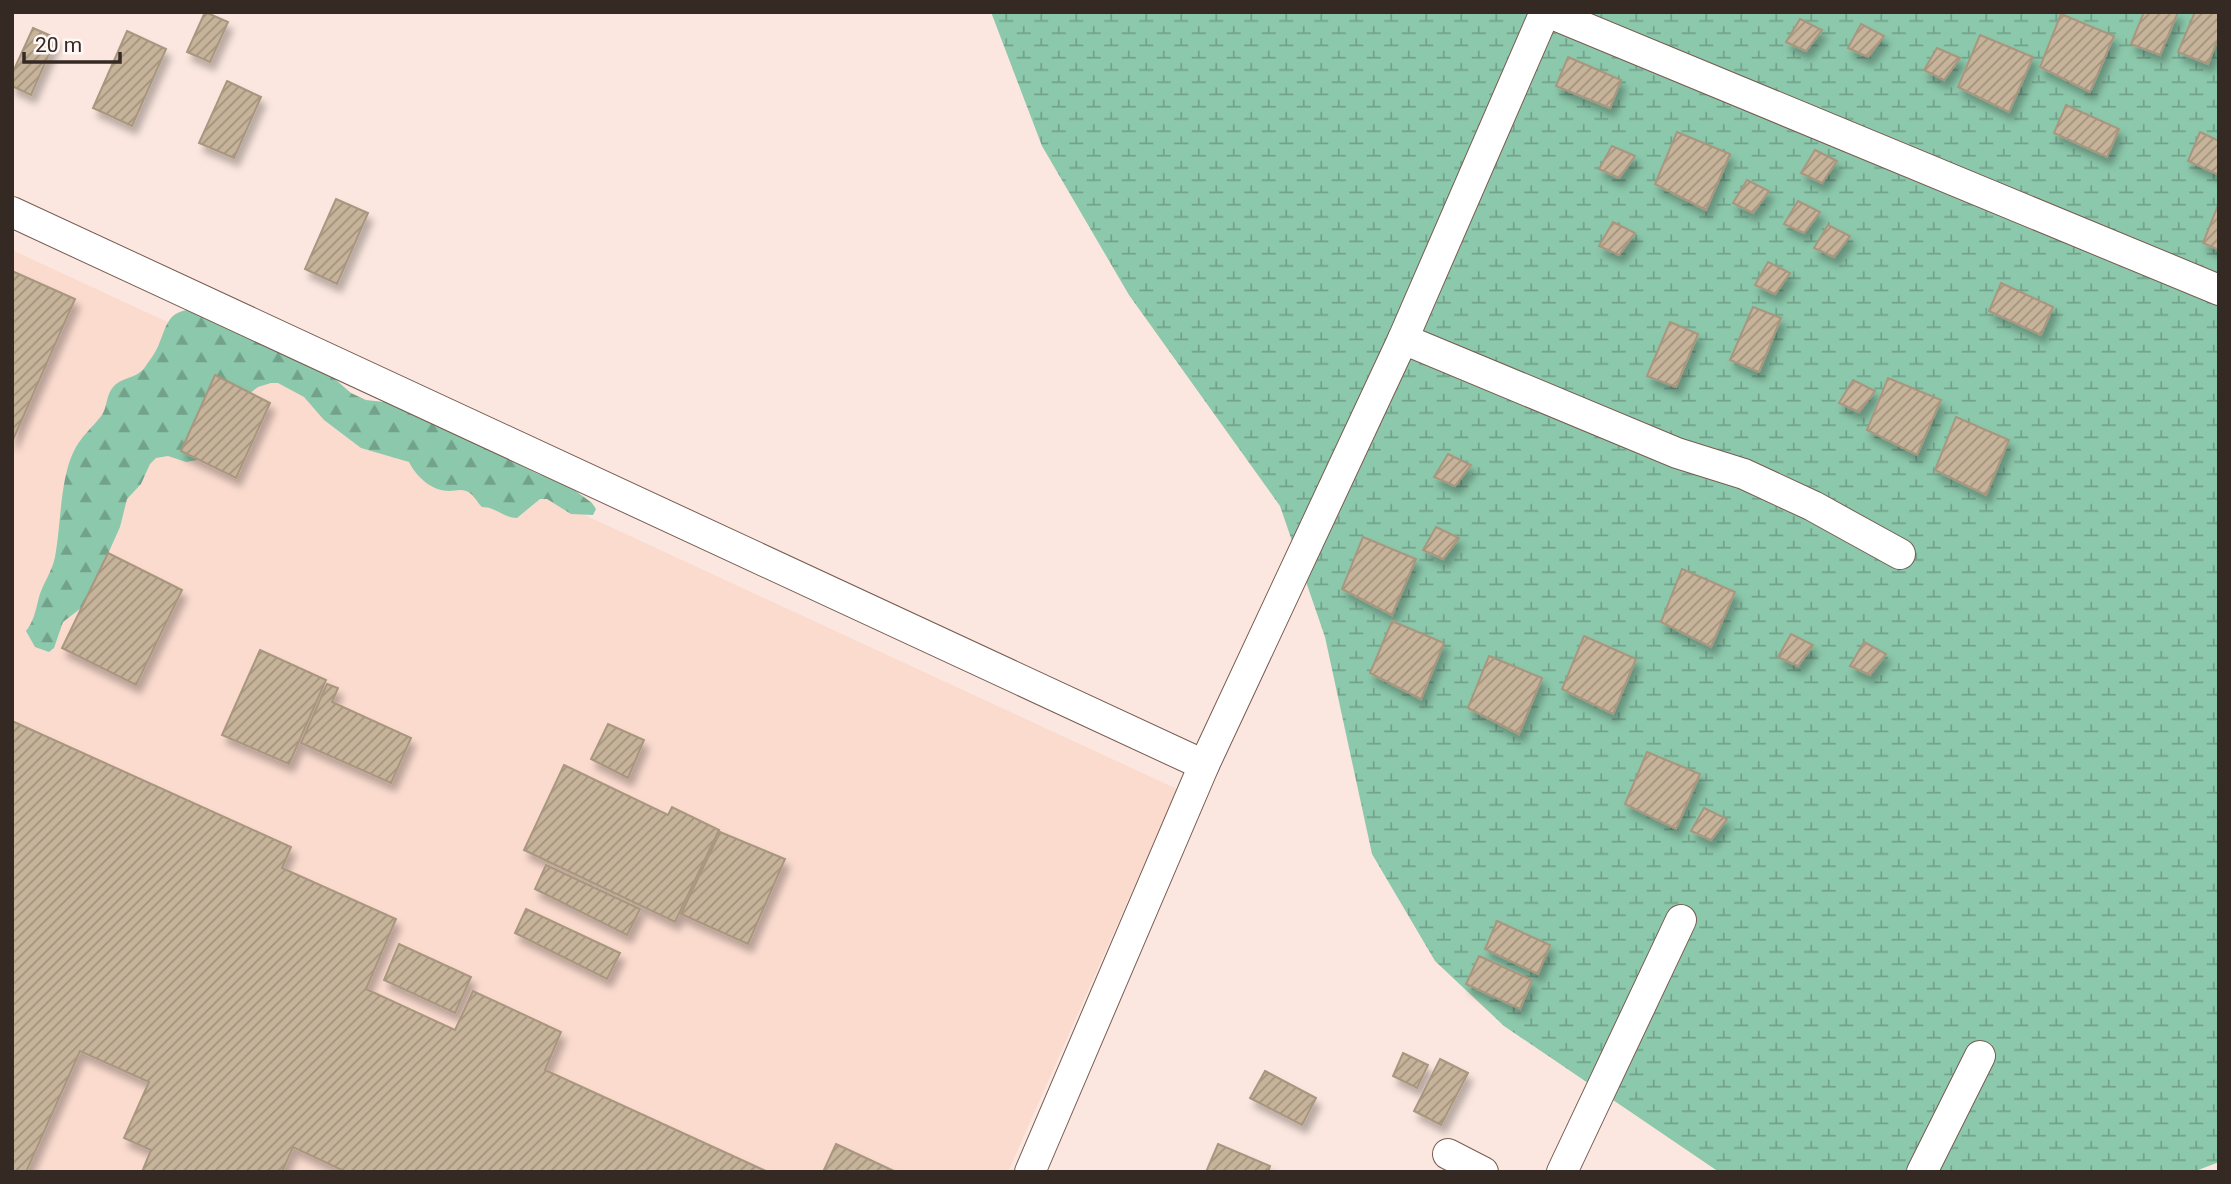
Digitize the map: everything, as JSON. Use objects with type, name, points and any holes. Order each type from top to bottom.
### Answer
[{"type":"street","points":[[1030,1172],[1204,765],[1403,339],[1546,12],[2219,290]]},
{"type":"street","points":[[12,212],[1204,765]]},
{"type":"street","points":[[1403,339],[1677,453],[1744,474],[1813,506],[1900,554]]},
{"type":"street","points":[[1563,1172],[1681,920]]},
{"type":"street","points":[[1922,1172],[1980,1056]]},
{"type":"street","points":[[1448,1154],[1483,1172]]},
{"type":"shaded area","points":[[12,250],[1177,789],[1008,1172],[12,1172]]},
{"type":"green space","points":[[991,12],[2219,12],[2219,1162],[2193,1172],[1719,1172],[1504,1026],[1435,961],[1372,854],[1325,637],[1280,506],[1129,295],[1042,146]]},
{"type":"green space","points":[[187,310],[202,311],[329,374],[351,393],[366,400],[402,404],[538,474],[565,483],[596,509],[593,515],[571,514],[547,499],[540,499],[517,518],[482,507],[466,491],[449,491],[430,486],[409,462],[361,448],[324,420],[304,397],[278,383],[271,383],[258,387],[228,410],[202,459],[186,462],[168,456],[156,458],[150,464],[141,484],[127,499],[120,527],[85,605],[63,622],[54,648],[49,652],[35,647],[26,631],[54,562],[63,490],[73,453],[102,415],[111,389],[142,371],[156,350],[171,318]]},
{"type":"building","points":[[205,12],[228,22],[210,62],[187,52]]},
{"type":"building","points":[[2144,12],[2178,12],[2160,55],[2131,44]]},
{"type":"building","points":[[2195,12],[2219,12],[2219,37],[2208,64],[2178,52]]},
{"type":"building","points":[[2061,14],[2114,36],[2090,92],[2040,67]]},
{"type":"building","points":[[1800,19],[1822,30],[1806,51],[1786,42]]},
{"type":"building","points":[[1861,24],[1884,36],[1868,57],[1848,48]]},
{"type":"building","points":[[33,28],[56,38],[31,95],[12,86],[12,74]]},
{"type":"building","points":[[127,31],[166,49],[132,126],[93,108]]},
{"type":"building","points":[[1980,35],[2033,57],[2009,112],[1958,87]]},
{"type":"building","points":[[1937,48],[1960,58],[1944,80],[1924,70]]},
{"type":"building","points":[[1568,57],[1621,80],[1610,108],[1556,86]]},
{"type":"building","points":[[227,81],[261,97],[234,158],[199,143]]},
{"type":"building","points":[[2066,105],[2119,129],[2107,157],[2054,133]]},
{"type":"building","points":[[1677,132],[1730,154],[1706,210],[1655,184]]},
{"type":"building","points":[[2200,132],[2219,141],[2219,175],[2188,161]]},
{"type":"building","points":[[1612,146],[1635,156],[1619,178],[1599,169]]},
{"type":"building","points":[[1815,150],[1837,161],[1822,183],[1801,173]]},
{"type":"building","points":[[1747,180],[1769,191],[1753,213],[1733,203]]},
{"type":"building","points":[[336,199],[368,213],[337,284],[305,269]]},
{"type":"building","points":[[1798,201],[1820,212],[1804,233],[1784,224]]},
{"type":"building","points":[[2219,203],[2219,250],[2203,243]]},
{"type":"building","points":[[1613,222],[1635,233],[1619,255],[1599,246]]},
{"type":"building","points":[[1828,225],[1850,236],[1834,257],[1814,248]]},
{"type":"building","points":[[1768,262],[1790,273],[1775,294],[1755,285]]},
{"type":"building","points":[[12,271],[75,299],[12,442]]},
{"type":"building","points":[[2001,283],[2053,307],[2041,335],[1989,311]]},
{"type":"building","points":[[1753,307],[1781,318],[1759,372],[1730,360]]},
{"type":"building","points":[[1670,322],[1698,334],[1676,387],[1647,376]]},
{"type":"building","points":[[215,375],[270,403],[236,478],[181,451]]},
{"type":"building","points":[[1888,378],[1941,400],[1917,455],[1867,430]]},
{"type":"building","points":[[1853,380],[1875,391],[1859,412],[1839,403]]},
{"type":"building","points":[[1956,417],[2009,440],[1986,495],[1935,470]]},
{"type":"building","points":[[1448,454],[1471,465],[1455,486],[1434,477]]},
{"type":"building","points":[[1436,527],[1459,538],[1443,559],[1423,550]]},
{"type":"building","points":[[1363,537],[1416,559],[1392,615],[1342,589]]},
{"type":"building","points":[[108,553],[182,590],[136,685],[62,648]]},
{"type":"building","points":[[1682,569],[1735,592],[1711,647],[1661,622]]},
{"type":"building","points":[[1392,621],[1444,643],[1421,699],[1370,673]]},
{"type":"building","points":[[1791,634],[1813,645],[1798,666],[1778,657]]},
{"type":"building","points":[[1584,636],[1636,659],[1613,714],[1562,689]]},
{"type":"building","points":[[1864,642],[1886,654],[1870,675],[1850,666]]},
{"type":"building","points":[[260,650],[326,680],[289,764],[222,735]]},
{"type":"building","points":[[1489,656],[1542,678],[1519,734],[1468,708]]},
{"type":"building","points":[[327,684],[338,688],[332,702],[411,738],[391,783],[301,743]]},
{"type":"building","points":[[12,721],[291,847],[282,868],[396,919],[366,989],[455,1030],[473,991],[561,1032],[545,1070],[768,1172],[346,1172],[293,1147],[282,1172],[142,1172],[151,1150],[124,1138],[149,1082],[80,1051],[26,1172],[12,1172]]},
{"type":"building","points":[[608,724],[644,740],[628,778],[591,759]]},
{"type":"building","points":[[1647,752],[1700,774],[1676,829],[1625,804]]},
{"type":"building","points":[[564,765],[668,815],[672,807],[719,830],[675,922],[524,850]]},
{"type":"building","points":[[1704,808],[1727,819],[1711,840],[1691,831]]},
{"type":"building","points":[[720,832],[785,859],[748,944],[681,914]]},
{"type":"building","points":[[546,865],[640,909],[627,935],[535,889]]},
{"type":"building","points":[[526,909],[620,953],[607,979],[515,933]]},
{"type":"building","points":[[1497,921],[1550,945],[1538,974],[1485,949]]},
{"type":"building","points":[[399,944],[471,977],[455,1013],[384,980]]},
{"type":"building","points":[[1479,956],[1532,980],[1520,1009],[1466,984]]},
{"type":"building","points":[[1403,1053],[1428,1065],[1417,1088],[1393,1076]]},
{"type":"building","points":[[1440,1059],[1468,1073],[1441,1125],[1414,1111]]},
{"type":"building","points":[[1265,1071],[1316,1098],[1302,1125],[1250,1098]]},
{"type":"building","points":[[836,1144],[896,1172],[823,1172]]},
{"type":"building","points":[[1218,1144],[1270,1166],[1268,1172],[1206,1172]]}]
